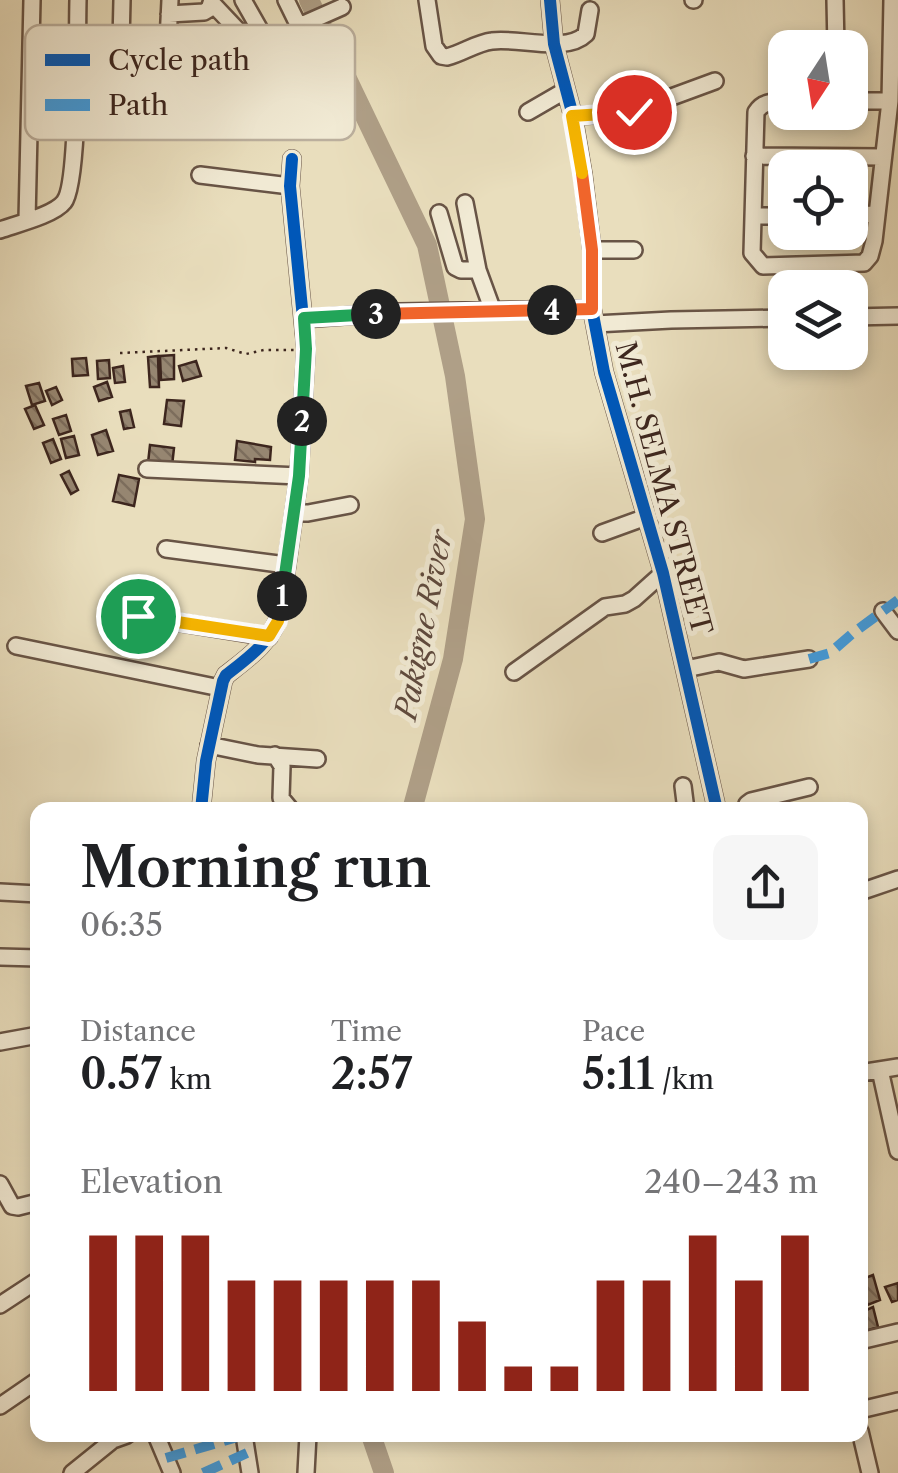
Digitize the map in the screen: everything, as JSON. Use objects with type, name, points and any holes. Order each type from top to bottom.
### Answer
[{"type":"street","points":[[31,25],[32,0]]},
{"type":"street","points":[[77,25],[78,0]]},
{"type":"street","points":[[121,25],[122,0]]},
{"type":"street","points":[[242,0],[257,25]]},
{"type":"street","points":[[286,0],[304,24],[341,3],[351,25]]},
{"type":"street","points":[[427,0],[434,46],[442,56],[453,56],[496,40],[576,42],[584,37],[590,10]]},
{"type":"street","name":"M.H. SELMA STREET","points":[[550,0],[554,44],[583,175],[592,250],[594,317],[604,372],[663,573],[715,802]]},
{"type":"street","points":[[834,0],[835,30]]},
{"type":"street","points":[[768,102],[756,112],[752,253],[763,266],[864,263],[870,256],[877,214],[890,101],[892,0]]},
{"type":"street","points":[[170,7],[204,12],[212,1],[234,25]]},
{"type":"street","points":[[572,116],[628,113],[714,81]]},
{"type":"street","points":[[528,112],[566,90]]},
{"type":"street","points":[[868,101],[890,101]]},
{"type":"street","points":[[27,220],[29,140]]},
{"type":"street","points":[[0,230],[59,208],[70,194],[74,140]]},
{"type":"street","points":[[754,156],[883,157]]},
{"type":"street","points":[[202,802],[220,688],[226,676],[269,636],[280,617],[299,476],[306,349],[290,186],[292,159]]},
{"type":"street","points":[[200,176],[290,186]]},
{"type":"street","points":[[466,203],[478,270],[494,311]]},
{"type":"street","points":[[439,213],[455,267],[478,270]]},
{"type":"street","points":[[868,214],[877,214]]},
{"type":"street","points":[[753,216],[768,216]]},
{"type":"street","points":[[592,250],[634,250]]},
{"type":"street","points":[[304,318],[494,311],[671,320],[768,318]]},
{"type":"street","points":[[868,317],[898,316]]},
{"type":"street","points":[[147,469],[299,476]]},
{"type":"street","points":[[294,513],[350,505]]},
{"type":"street","points":[[602,533],[646,517]]},
{"type":"street","points":[[166,550],[286,565]]},
{"type":"street","points":[[514,672],[605,608],[634,599],[663,573]]},
{"type":"street","points":[[884,611],[898,631]]},
{"type":"street","points":[[138,616],[269,636]]},
{"type":"street","points":[[16,646],[220,688]]},
{"type":"street","points":[[686,668],[721,662],[744,669],[809,659]]},
{"type":"street","points":[[209,745],[258,755],[317,759]]},
{"type":"street","points":[[275,755],[282,766],[281,798],[284,802]]},
{"type":"street","points":[[683,786],[685,802]]},
{"type":"street","points":[[750,802],[809,787]]},
{"type":"street","points":[[868,889],[898,879]]},
{"type":"street","points":[[0,892],[30,894]]},
{"type":"street","points":[[0,957],[30,958]]},
{"type":"street","points":[[0,1042],[30,1037]]},
{"type":"street","points":[[868,1072],[898,1067]]},
{"type":"street","points":[[880,1070],[898,1151]]},
{"type":"street","points":[[0,1184],[12,1206],[30,1204]]},
{"type":"street","points":[[0,1217],[21,1216],[30,1206]]},
{"type":"street","points":[[0,1306],[30,1285]]},
{"type":"street","points":[[868,1340],[898,1332]]},
{"type":"street","points":[[0,1406],[30,1385]]},
{"type":"street","points":[[868,1408],[898,1401]]},
{"type":"street","points":[[72,1473],[111,1442]]},
{"type":"street","points":[[159,1442],[172,1473]]},
{"type":"street","points":[[245,1442],[250,1473]]},
{"type":"street","points":[[306,1473],[308,1442]]},
{"type":"street","points":[[863,1442],[870,1473]]},
{"type":"path","points":[[120,353],[226,348],[246,354],[306,349]]},
{"type":"building","points":[[174,355],[174,379],[161,380],[160,356]]},
{"type":"building","points":[[158,356],[159,387],[150,387],[148,357]]},
{"type":"building","points":[[86,358],[88,375],[73,376],[72,359]]},
{"type":"building","points":[[109,360],[110,378],[98,379],[97,361]]},
{"type":"building","points":[[196,361],[201,376],[183,381],[179,366]]},
{"type":"building","points":[[123,366],[125,382],[115,383],[113,368]]},
{"type":"building","points":[[107,382],[112,397],[99,401],[94,387]]},
{"type":"building","points":[[39,383],[45,401],[32,405],[26,386]]},
{"type":"building","points":[[56,387],[62,400],[52,405],[46,391]]},
{"type":"building","points":[[167,400],[184,401],[181,426],[164,424]]},
{"type":"building","points":[[35,405],[44,425],[34,429],[25,409]]},
{"type":"building","points":[[130,410],[134,427],[124,429],[120,412]]},
{"type":"building","points":[[66,415],[71,431],[59,435],[53,419]]},
{"type":"building","points":[[106,430],[113,451],[98,455],[92,435]]},
{"type":"building","points":[[74,436],[79,455],[66,458],[61,439]]},
{"type":"building","points":[[53,439],[61,459],[51,463],[43,443]]},
{"type":"building","points":[[237,441],[271,447],[270,460],[235,460]]},
{"type":"building","points":[[150,445],[174,448],[172,466],[148,463]]},
{"type":"building","points":[[69,471],[78,490],[71,494],[61,475]]},
{"type":"building","points":[[119,475],[139,479],[134,506],[113,501]]},
{"type":"building","points":[[873,1275],[880,1300],[868,1305],[868,1277]]},
{"type":"building","points":[[898,1283],[898,1300],[892,1302],[885,1287]]},
{"type":"building","points":[[873,1307],[878,1327],[868,1330],[868,1309]]},
{"type":"waterway","name":"Pakigne River","points":[[309,0],[321,25]]},
{"type":"waterway","name":"Pakigne River","points":[[355,96],[427,245],[455,376],[475,519],[453,659],[414,802]]},
{"type":"waterway","name":"Pakigne River","points":[[373,1442],[384,1473]]},
{"type":"marked path","points":[[809,659],[830,653],[898,600]]},
{"type":"marked path","points":[[166,1458],[220,1442]]},
{"type":"marked path","points":[[203,1473],[247,1453]]},
{"type":"cycle path","points":[[550,0],[554,44],[583,175],[592,250],[592,309],[604,372],[663,573],[715,802]]},
{"type":"cycle path","points":[[202,802],[223,681],[265,641],[280,614],[299,476],[306,349],[290,186],[292,159]]},
{"type":"route","points":[[138,616],[269,636],[278,621],[299,476],[304,318],[398,312],[592,309],[592,250],[572,116],[634,112]]}]
